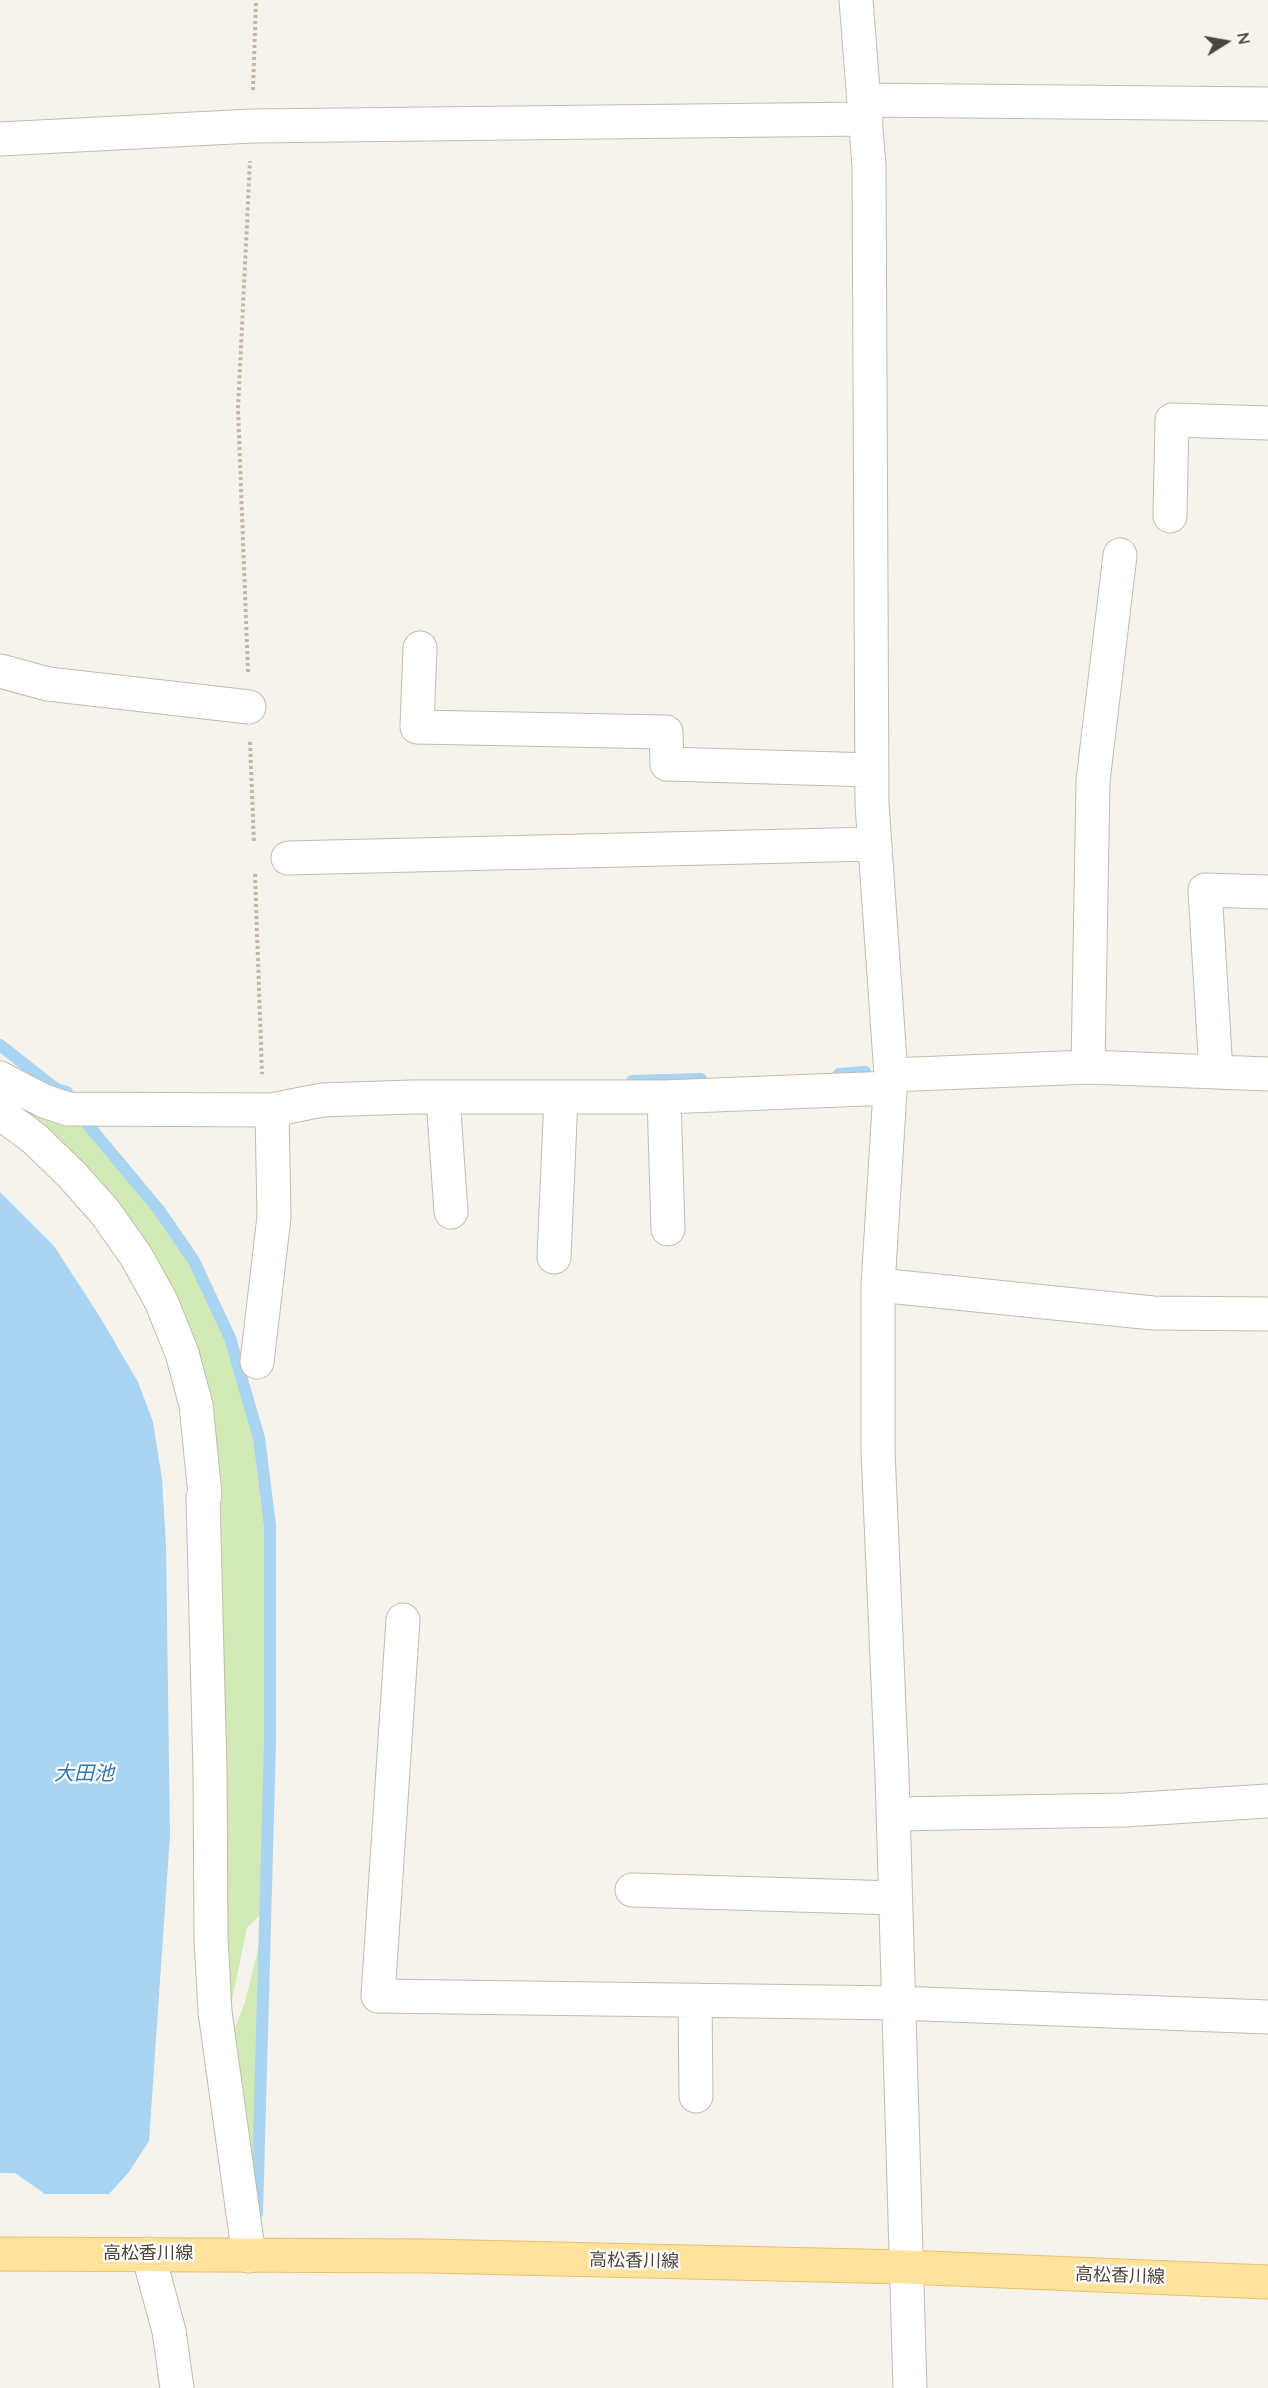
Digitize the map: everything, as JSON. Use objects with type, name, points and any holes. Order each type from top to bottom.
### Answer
[{"type":"main road","name":"高松香川線","points":[[0,2254],[428,2256],[905,2267],[1268,2282]]},
{"type":"street","points":[[856,0],[866,110],[869,178],[874,844],[891,1082],[878,1285],[878,1450],[893,1814],[910,2388]]},
{"type":"street","points":[[0,139],[252,126],[866,110],[1268,104]]},
{"type":"street","points":[[1170,516],[1172,420],[1268,423]]},
{"type":"street","points":[[1088,1067],[1093,781],[1120,555]]},
{"type":"street","points":[[420,648],[417,727],[666,732],[667,764],[872,770]]},
{"type":"street","points":[[0,672],[48,684],[249,707]]},
{"type":"street","points":[[288,858],[874,844]]},
{"type":"street","points":[[1216,1072],[1205,890],[1268,892]]},
{"type":"street","points":[[0,1078],[44,1101],[73,1109],[272,1110],[322,1100],[664,1097],[1088,1067],[1268,1074]]},
{"type":"street","points":[[554,1257],[561,1097]]},
{"type":"street","points":[[664,1097],[668,1229]]},
{"type":"street","points":[[443,1098],[451,1212]]},
{"type":"street","points":[[257,1362],[274,1218],[272,1110]]},
{"type":"street","points":[[0,1113],[35,1139],[72,1175],[105,1212],[136,1256],[161,1301],[182,1353],[196,1405],[206,1495],[203,1497],[210,1771],[211,1938],[215,2012],[249,2256]]},
{"type":"street","points":[[878,1285],[1153,1313],[1268,1314]]},
{"type":"street","points":[[404,1620],[378,1996],[898,2003],[1268,2017]]},
{"type":"street","points":[[893,1814],[1125,1810],[1268,1801]]},
{"type":"street","points":[[632,1890],[895,1898]]},
{"type":"street","points":[[695,2000],[696,2096]]},
{"type":"street","points":[[148,2254],[170,2331],[177,2388]]},
{"type":"path","points":[[254,850],[238,409],[256,0]]},
{"type":"path","points":[[255,862],[263,1100],[272,1110]]},
{"type":"green space","points":[[0,1096],[79,1118],[153,1209],[189,1262],[227,1341],[253,1432],[266,1527],[264,1911],[247,1928],[228,2019],[191,1335]]},
{"type":"green space","points":[[263,1930],[255,2208],[231,2039],[245,2002]]},
{"type":"water","name":"大田池","points":[[0,1192],[54,1246],[100,1317],[138,1382],[153,1422],[162,1479],[166,1545],[170,1835],[149,2141],[129,2172],[109,2194],[45,2194],[15,2173],[0,2173]]},
{"type":"waterway","points":[[0,1045],[56,1089],[67,1092]]},
{"type":"waterway","points":[[839,1074],[865,1072]]},
{"type":"waterway","points":[[632,1081],[701,1079]]},
{"type":"waterway","points":[[79,1114],[159,1210],[194,1261],[230,1338],[259,1438],[270,1526],[270,1743],[257,2214]]}]
